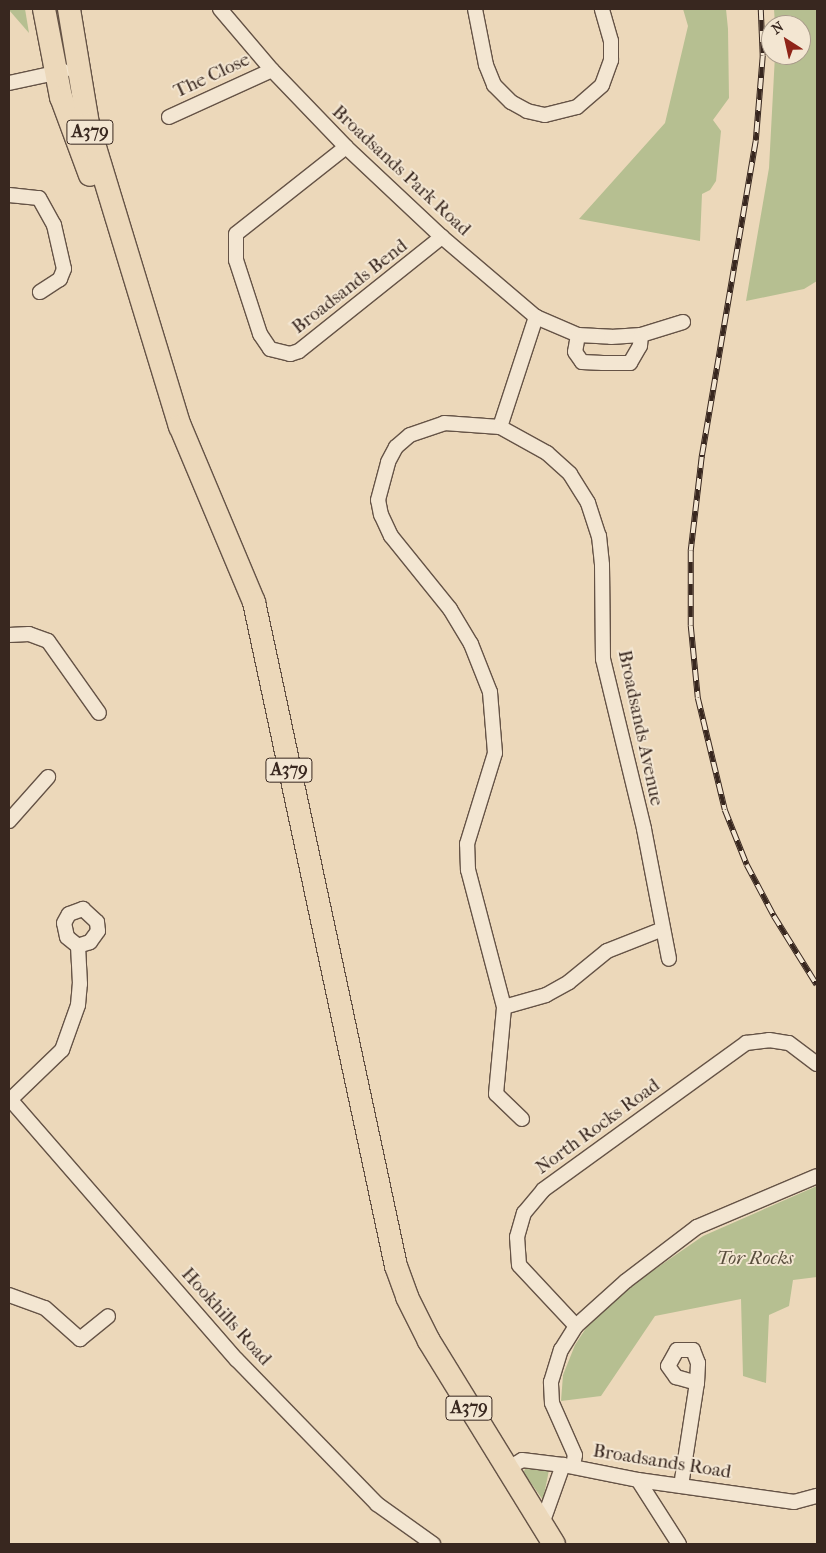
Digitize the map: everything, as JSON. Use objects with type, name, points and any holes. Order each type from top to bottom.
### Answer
[{"type":"main road","name":"A379","points":[[44,9],[55,72],[70,128],[85,164],[129,252]]},
{"type":"main road","name":"A379","points":[[69,9],[77,69],[88,124],[129,252],[180,426],[254,602],[396,1266],[407,1298],[429,1341],[506,1469],[554,1544]]},
{"type":"street","name":"Broadsands Park Road","points":[[220,9],[272,70],[346,147],[442,237],[536,317],[578,335],[641,335],[683,322]]},
{"type":"street","points":[[475,9],[486,65],[494,85],[511,102],[527,110],[546,115],[578,107],[602,85],[611,60],[612,41],[602,9]]},
{"type":"street","points":[[9,83],[77,69]]},
{"type":"street","name":"The Close","points":[[169,117],[272,70]]},
{"type":"street","name":"Broadsands Bend","points":[[346,147],[236,234],[236,260],[260,334],[270,349],[290,354],[299,351],[442,237]]},
{"type":"street","points":[[9,195],[39,198],[54,225],[64,269],[60,279],[40,292]]},
{"type":"street","points":[[500,427],[536,317]]},
{"type":"street","points":[[578,335],[575,352],[582,362],[603,364],[630,363],[640,346],[641,335]]},
{"type":"street","name":"Broadsands Avenue","points":[[522,1119],[496,1094],[504,1007],[468,870],[467,844],[495,753],[490,692],[471,644],[450,609],[391,536],[381,515],[378,500],[388,462],[396,447],[410,434],[444,423],[500,427],[527,439],[570,474],[594,517],[602,565],[603,659],[644,829],[669,959]]},
{"type":"street","points":[[9,634],[29,634],[48,641],[99,713]]},
{"type":"street","points":[[9,821],[48,777]]},
{"type":"street","points":[[504,1007],[546,995],[569,982],[607,951],[663,930]]},
{"type":"street","points":[[10,1099],[62,1050],[78,1005],[78,946]]},
{"type":"street","name":"North Rocks Road","points":[[576,1326],[519,1265],[517,1237],[524,1213],[543,1190],[746,1043],[769,1040],[789,1043],[817,1064]]},
{"type":"street","name":"Hookhills Road","points":[[10,1099],[237,1360],[377,1504],[433,1544]]},
{"type":"street","points":[[542,1524],[568,1465],[575,1455],[552,1402],[551,1382],[561,1350],[576,1326],[626,1281],[698,1227],[817,1176]]},
{"type":"street","points":[[9,1295],[45,1308],[80,1338]]},
{"type":"street","points":[[70,1349],[80,1338],[108,1316]]},
{"type":"street","points":[[681,1486],[697,1382]]},
{"type":"street","name":"Broadsands Road","points":[[506,1469],[522,1460],[568,1465],[638,1480],[794,1502],[817,1496]]},
{"type":"street","points":[[638,1480],[679,1544]]},
{"type":"green space","points":[[25,9],[29,33],[9,10]]},
{"type":"green space","points":[[683,9],[726,9],[728,29],[729,98],[713,120],[721,131],[716,181],[710,190],[702,194],[700,241],[579,219],[665,123],[688,26]]},
{"type":"green space","points":[[774,9],[817,9],[817,281],[804,289],[746,301],[769,168],[774,65],[811,65],[811,15],[774,15]]},
{"type":"green space","name":"Tor Rocks","points":[[817,1186],[817,1277],[793,1280],[789,1306],[769,1315],[766,1383],[743,1376],[741,1299],[655,1316],[601,1396],[561,1401],[563,1375],[575,1345],[588,1325],[635,1283],[703,1236]]},
{"type":"green space","points":[[528,1466],[549,1470],[543,1500],[523,1472]]},
{"type":"railway","points":[[761,9],[763,56],[756,141],[702,457],[691,551],[691,626],[698,698],[725,810],[747,865],[774,916],[817,985]]}]
